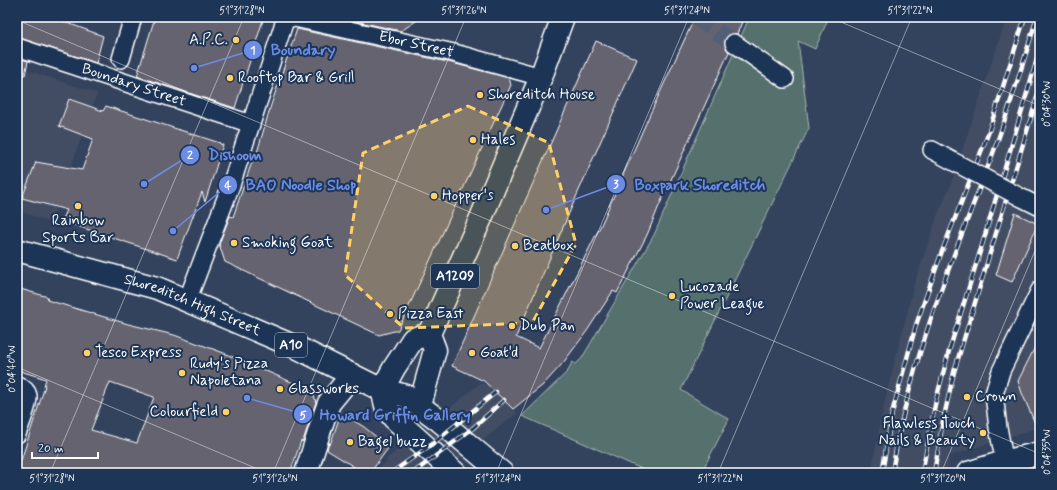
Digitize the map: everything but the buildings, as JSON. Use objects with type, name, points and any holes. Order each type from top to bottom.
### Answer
[{"type":"main road","name":"A1209","points":[[429,334],[484,211],[541,77],[563,17]]},
{"type":"main road","name":"Shoreditch High Street","points":[[17,250],[150,286],[298,348],[382,390],[406,396],[420,405],[502,473]]},
{"type":"main road","points":[[420,405],[435,350],[429,334],[413,339],[382,390],[387,409],[394,418],[455,473]]},
{"type":"main road","points":[[306,473],[324,414],[329,403],[352,375]]},
{"type":"main road","points":[[968,473],[1006,467],[1040,453]]},
{"type":"street","points":[[121,58],[133,17]]},
{"type":"street","points":[[187,301],[231,185],[286,17]]},
{"type":"street","name":"Ebor Street","points":[[290,17],[454,54],[541,77]]},
{"type":"street","points":[[734,43],[785,79]]},
{"type":"street","name":"Boundary Street","points":[[17,47],[251,124]]},
{"type":"street","points":[[932,150],[1040,208]]},
{"type":"street","points":[[1006,467],[998,428],[994,394],[1001,371],[1040,290]]},
{"type":"street","points":[[17,434],[27,402],[23,390]]},
{"type":"highlighted area","points":[[468,106],[549,143],[576,244],[532,323],[404,328],[345,275],[363,153]]},
{"type":"shaded area","points":[[1007,17],[1040,17],[1040,427],[949,456],[948,473],[871,473],[884,405],[914,285],[938,214],[951,184]]},
{"type":"shaded area","points":[[17,67],[97,93],[51,223],[17,210]]},
{"type":"shaded area","points":[[482,382],[485,385],[487,383],[517,413],[442,473],[369,473],[387,462],[385,460]]},
{"type":"green space","name":"Lucozade Power League","points":[[746,17],[829,17],[815,49],[798,41],[809,128],[681,390],[729,419],[701,473],[651,473],[522,416],[568,371],[572,362],[576,364],[582,358],[654,235],[749,18]]},
{"type":"tunnel","points":[[696,17],[734,43]]},
{"type":"railway","points":[[882,473],[892,413],[916,325],[941,254],[988,134],[1025,17]]},
{"type":"railway","points":[[892,473],[909,391],[933,312],[998,139],[1016,87],[1037,17]]},
{"type":"railway","points":[[922,473],[936,400],[949,351],[1040,49]]},
{"type":"railway","points":[[934,473],[943,421],[954,372],[1040,88]]},
{"type":"railway","points":[[391,473],[431,445],[496,392]]},
{"type":"railway","points":[[413,473],[473,428],[504,400]]},
{"type":"place","name":"A.P.C.","points":[[236,40]]},
{"type":"place","name":"Boundary","points":[[194,68]]},
{"type":"place","name":"Rooftop Bar & Grill","points":[[230,78]]},
{"type":"place","name":"Shoreditch House","points":[[480,95]]},
{"type":"place","name":"Hales","points":[[473,140]]},
{"type":"place","name":"Dishoom","points":[[144,184]]},
{"type":"place","name":"Hopper's","points":[[434,196]]},
{"type":"place","name":"Rainbow Sports Bar","points":[[78,206]]},
{"type":"place","name":"Boxpark Shoreditch","points":[[546,210]]},
{"type":"place","name":"BAO Noodle Shop","points":[[173,231]]},
{"type":"place","name":"Smoking Goat","points":[[234,243]]},
{"type":"place","name":"Beatbox","points":[[515,246]]},
{"type":"place","name":"Lucozade Power League","points":[[672,296]]},
{"type":"place","name":"Pizza East","points":[[390,314]]},
{"type":"place","name":"Dub Pan","points":[[512,326]]},
{"type":"place","name":"Tesco Express","points":[[87,353]]},
{"type":"place","name":"Goat'd","points":[[472,353]]},
{"type":"place","name":"Rudy's Pizza Napoletana","points":[[182,373]]},
{"type":"place","name":"Glassworks","points":[[280,389]]},
{"type":"place","name":"Crown","points":[[967,397]]},
{"type":"place","name":"Howard Griffin Gallery","points":[[247,398]]},
{"type":"place","name":"Colourfield","points":[[226,412]]},
{"type":"place","name":"Flawless Touch Nails & Beauty","points":[[983,433]]},
{"type":"place","name":"Bagel buzz","points":[[350,442]]}]
